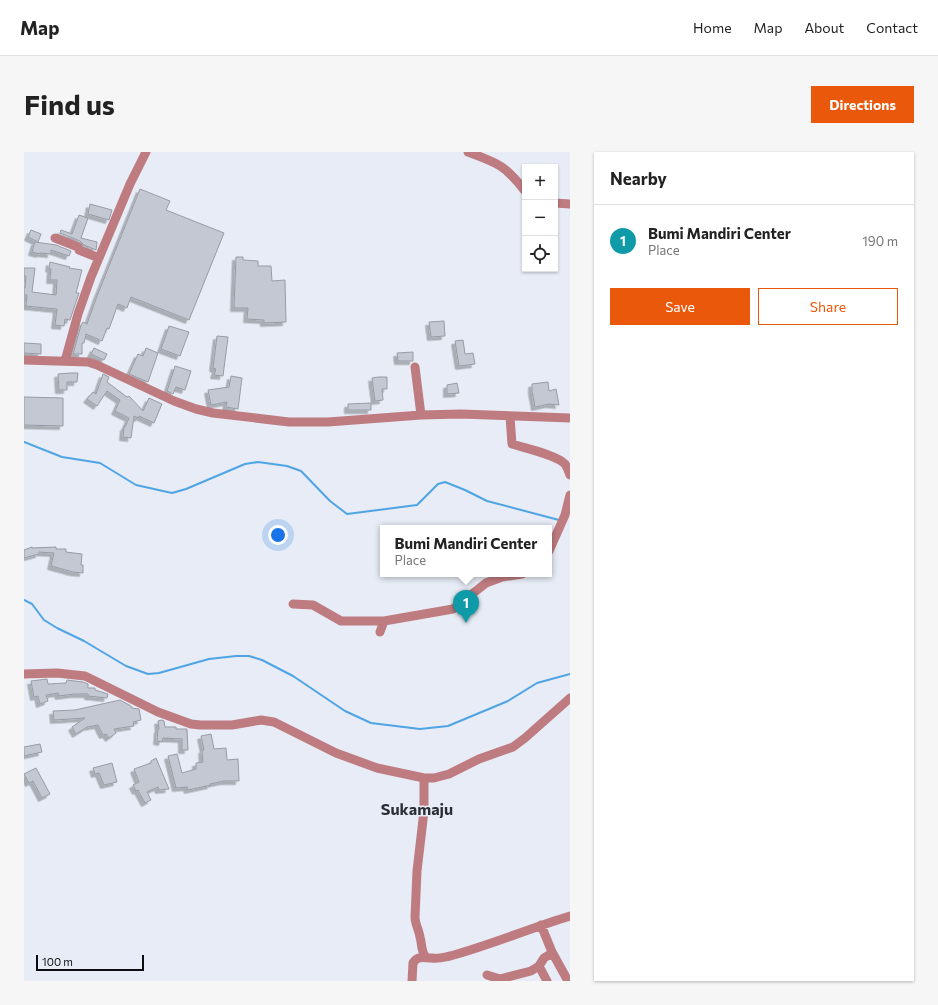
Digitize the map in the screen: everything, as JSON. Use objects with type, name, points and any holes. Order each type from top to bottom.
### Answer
[{"type":"street","points":[[65,361],[78,314],[91,277],[130,184],[146,152]]},
{"type":"street","points":[[468,152],[500,165],[513,176],[522,187]]},
{"type":"street","points":[[558,203],[570,204]]},
{"type":"street","points":[[55,238],[78,247],[79,250],[99,258]]},
{"type":"street","points":[[24,360],[88,362],[96,364],[174,401],[196,409],[213,413],[289,422],[311,423],[421,415],[570,418]]},
{"type":"street","points":[[415,367],[421,415]]},
{"type":"street","points":[[510,417],[512,444],[548,455],[561,461],[565,465],[570,475]]},
{"type":"street","points":[[552,544],[565,515],[570,495]]},
{"type":"street","points":[[292,604],[313,605],[341,621],[384,621],[453,609],[486,583],[500,577]]},
{"type":"street","points":[[380,632],[384,621]]},
{"type":"street","points":[[24,674],[57,673],[85,676],[158,712],[200,726],[232,725],[261,720],[274,722],[336,754],[377,768],[424,778],[434,778],[449,774],[479,759],[513,747],[526,738],[570,698]]},
{"type":"street","points":[[424,778],[424,811],[417,871],[415,922],[420,936],[422,952],[425,956]]},
{"type":"street","points":[[412,981],[413,963],[418,958],[425,956],[432,958],[448,957],[570,916]]},
{"type":"street","points":[[540,925],[552,953],[568,981]]},
{"type":"street","points":[[486,975],[500,979],[531,971],[540,966],[544,958],[552,953]]},
{"type":"street","points":[[540,966],[547,981]]},
{"type":"building","points":[[140,189],[170,201],[166,210],[224,233],[189,320],[131,297],[127,308],[118,304],[109,329],[107,328],[102,341],[86,334],[84,343],[82,343],[82,354],[73,354],[81,325],[83,322],[87,324]]},
{"type":"building","points":[[90,204],[112,210],[109,220],[88,214]]},
{"type":"building","points":[[79,215],[88,218],[81,238],[97,242],[96,250],[84,245],[80,241],[60,233],[61,230],[72,234]]},
{"type":"building","points":[[31,230],[41,234],[38,242],[28,237]]},
{"type":"building","points":[[35,242],[56,245],[71,251],[69,256],[51,250],[51,254],[32,252]]},
{"type":"building","points":[[236,257],[243,257],[243,260],[258,261],[258,266],[271,266],[272,281],[285,280],[286,322],[264,323],[264,320],[247,319],[248,308],[234,308]]},
{"type":"building","points":[[50,262],[70,267],[69,268],[82,270],[76,293],[79,293],[70,320],[65,319],[64,326],[55,325],[57,309],[26,306],[27,295],[24,295],[24,288],[26,276],[24,276],[24,268],[35,268],[32,292],[56,295],[57,280],[50,280]]},
{"type":"building","points":[[444,321],[445,336],[431,337],[429,322]]},
{"type":"building","points":[[169,326],[189,332],[180,356],[161,349]]},
{"type":"building","points":[[217,336],[228,337],[223,376],[214,375],[216,369],[213,368]]},
{"type":"building","points":[[463,340],[465,354],[473,353],[475,364],[459,366],[455,341]]},
{"type":"building","points":[[24,343],[41,344],[41,354],[24,353]]},
{"type":"building","points":[[94,348],[107,354],[104,360],[91,354]]},
{"type":"building","points":[[146,348],[158,353],[148,382],[129,374],[138,354],[143,356]]},
{"type":"building","points":[[413,352],[413,361],[398,361],[397,353]]},
{"type":"building","points":[[175,366],[191,371],[185,390],[176,387],[173,394],[167,391]]},
{"type":"building","points":[[78,373],[77,382],[67,382],[67,390],[59,390],[58,374]]},
{"type":"building","points":[[103,374],[109,377],[107,382],[127,397],[129,396],[143,411],[149,398],[162,404],[154,423],[139,416],[139,418],[134,416],[131,438],[123,437],[124,427],[129,418],[115,411],[120,400],[107,391],[97,406],[87,399],[93,392],[96,394]]},
{"type":"building","points":[[231,376],[242,378],[238,409],[226,407],[227,402],[211,405],[208,390],[229,387]]},
{"type":"building","points":[[387,377],[387,389],[382,389],[383,400],[375,401],[372,378]]},
{"type":"building","points":[[548,382],[549,391],[556,389],[559,405],[549,404],[535,407],[532,384]]},
{"type":"building","points":[[457,383],[459,393],[447,394],[447,385]]},
{"type":"building","points":[[24,397],[63,398],[63,426],[24,425]]},
{"type":"building","points":[[371,403],[371,410],[348,410],[348,404]]},
{"type":"building","points":[[32,547],[56,547],[56,549],[66,549],[66,552],[82,554],[81,565],[83,565],[83,573],[51,566],[54,553],[39,552],[39,554],[24,558],[24,550]]},
{"type":"building","points":[[47,679],[48,684],[66,683],[67,680],[83,682],[88,684],[88,688],[95,688],[95,690],[108,694],[107,698],[88,696],[88,694],[59,696],[58,693],[46,695],[48,701],[40,704],[38,696],[34,697],[31,681]]},
{"type":"building","points":[[120,700],[132,708],[139,709],[141,720],[133,722],[134,726],[114,729],[116,733],[109,738],[106,734],[103,735],[98,725],[87,727],[76,734],[72,727],[85,718],[54,720],[53,711],[75,710]]},
{"type":"building","points":[[158,721],[164,721],[165,727],[187,729],[188,750],[182,750],[182,739],[163,738],[162,742],[157,741],[159,729]]},
{"type":"building","points":[[211,734],[214,749],[226,748],[227,760],[238,759],[239,781],[224,781],[188,790],[187,787],[176,788],[168,756],[177,754],[182,773],[196,769],[196,763],[203,762],[202,750],[204,750],[201,736]]},
{"type":"building","points":[[40,744],[42,752],[24,756],[24,747]]},
{"type":"building","points":[[156,758],[169,789],[159,790],[158,787],[147,792],[151,800],[145,803],[138,790],[136,791],[133,785],[139,782],[134,769],[151,763],[151,761]]},
{"type":"building","points":[[112,763],[117,782],[104,785],[99,773],[95,774],[93,768]]},
{"type":"building","points":[[36,768],[50,794],[42,798],[33,781],[29,783],[24,774]]},
{"type":"waterway","points":[[24,442],[62,457],[100,463],[136,485],[172,493],[186,489],[245,464],[258,462],[287,466],[301,471],[330,501],[347,514],[417,505],[438,484],[445,482],[487,501],[559,520]]},
{"type":"waterway","points":[[24,600],[32,604],[44,620],[57,628],[84,641],[126,666],[148,674],[159,673],[209,659],[249,656],[262,660],[293,676],[345,711],[371,723],[420,729],[448,726],[508,701],[537,683],[570,674]]},
{"type":"place","name":"Bumi Mandiri Center","points":[[466,623]]},
{"type":"district","name":"Sukamaju","points":[[417,809]]}]
